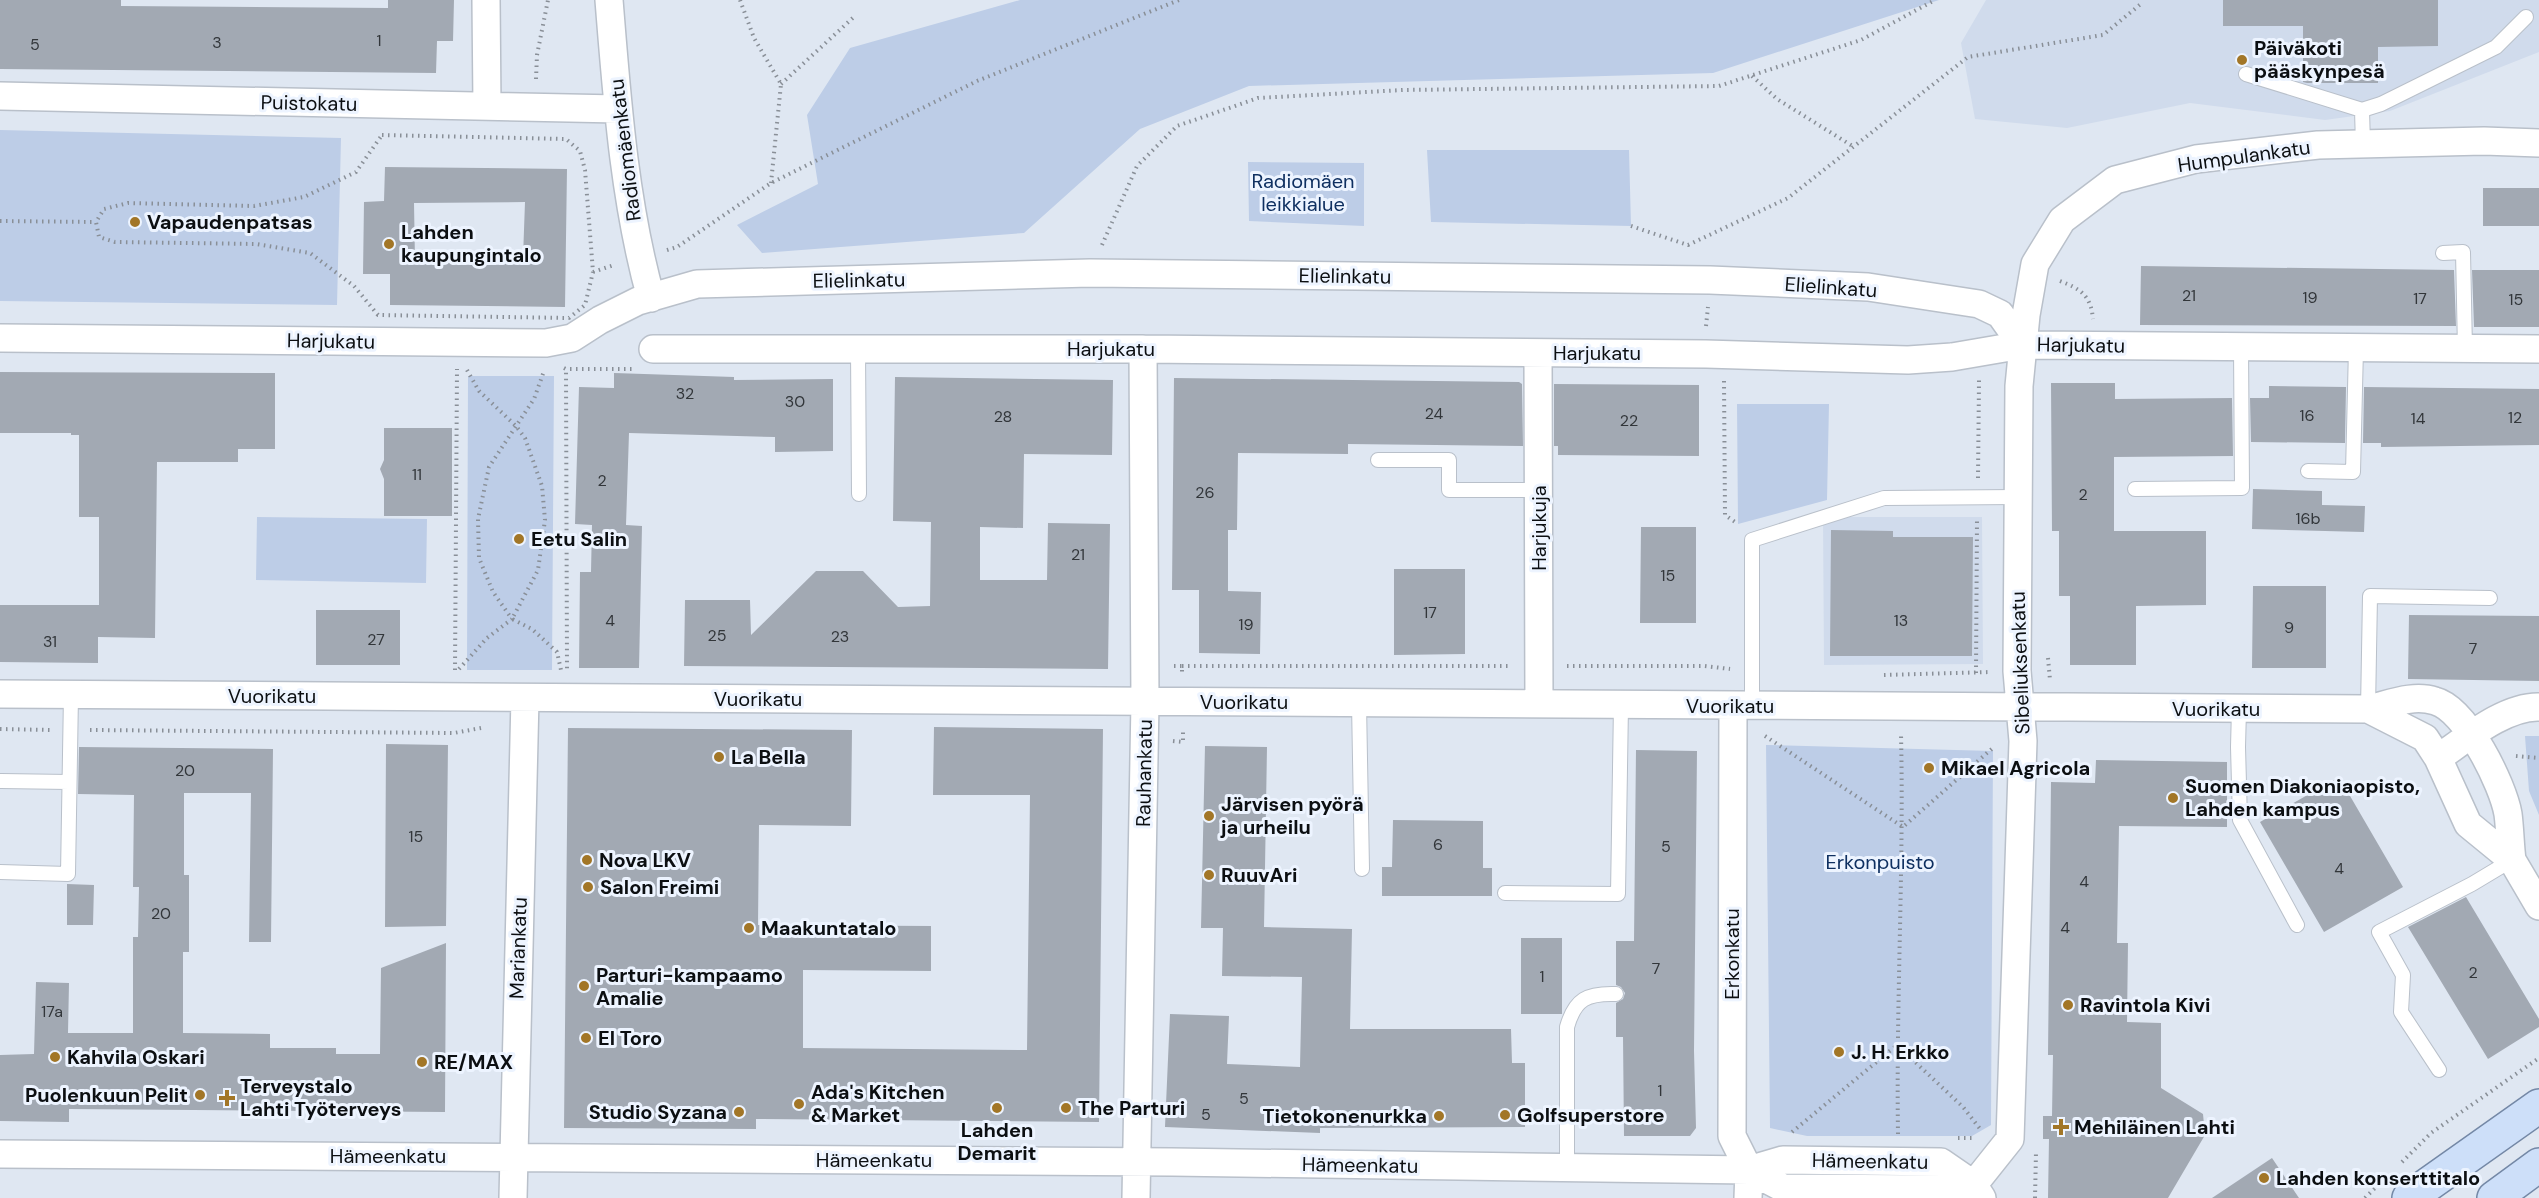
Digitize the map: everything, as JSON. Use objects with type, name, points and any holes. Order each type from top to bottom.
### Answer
[{"type":"main road","points":[[2398,1188],[2539,1106]]},
{"type":"main road","points":[[2494,1198],[2539,1165]]},
{"type":"street","points":[[486,0],[487,106]]},
{"type":"street","name":"Radiomäenkatu","points":[[609,0],[618,109],[634,230],[651,298]]},
{"type":"street","name":"Puistokatu","points":[[0,96],[618,109]]},
{"type":"street","name":"Humpulankatu","points":[[2022,345],[2035,264],[2062,220],[2115,180],[2196,159],[2318,145],[2484,141],[2539,143]]},
{"type":"street","name":"Elielinkatu","points":[[651,298],[697,284],[1090,273],[1710,280],[1868,287],[1980,304],[2000,314],[2022,345]]},
{"type":"street","name":"Harjukatu","points":[[0,338],[546,343],[572,338],[600,320],[651,298]]},
{"type":"street","name":"Harjukatu","points":[[649,359],[858,349],[1538,352],[1908,360],[1976,353],[2022,345],[2539,349]]},
{"type":"street","name":"Sibeliuksenkatu","points":[[2010,1139],[2023,741],[2017,671],[2019,386],[2022,345]]},
{"type":"street","name":"Rauhankatu","points":[[1136,1198],[1145,702],[1143,349]]},
{"type":"street","name":"Harjukuja","points":[[1538,352],[1539,704]]},
{"type":"street","name":"Vuorikatu","points":[[0,694],[525,710],[1145,702],[2368,709],[2418,698],[2436,701],[2455,714],[2472,735],[2488,761],[2508,812],[2512,860]]},
{"type":"street","name":"Erkonkatu","points":[[1743,706],[1732,1136],[1749,1170],[1748,1198]]},
{"type":"street","points":[[2438,758],[2512,712],[2528,707],[2539,707]]},
{"type":"street","points":[[2368,709],[2425,738],[2438,758],[2468,824],[2512,860],[2539,906]]},
{"type":"street","name":"Mariankatu","points":[[513,1198],[512,1157],[525,710]]},
{"type":"street","points":[[1973,1193],[2010,1139]]},
{"type":"street","name":"Hämeenkatu","points":[[0,1154],[1137,1162],[1749,1170],[1783,1188],[1937,1188],[1973,1193]]},
{"type":"lane","points":[[2246,75],[2362,111],[2381,104],[2496,47],[2526,16]]},
{"type":"lane","points":[[2362,111],[2363,144]]},
{"type":"lane","points":[[2443,253],[2463,252],[2466,349]]},
{"type":"lane","points":[[2135,489],[2242,488],[2241,347]]},
{"type":"lane","points":[[2308,471],[2353,472],[2356,348]]},
{"type":"lane","points":[[858,349],[859,494]]},
{"type":"lane","points":[[1378,460],[1449,460],[1449,490],[1538,490]]},
{"type":"lane","points":[[1743,706],[1752,672],[1752,540],[1884,498],[2018,497]]},
{"type":"lane","points":[[2368,709],[2370,596],[2490,598]]},
{"type":"lane","points":[[0,872],[68,874],[70,695]]},
{"type":"lane","points":[[1359,703],[1362,869]]},
{"type":"lane","points":[[1505,893],[1618,894],[1621,705]]},
{"type":"lane","points":[[2239,709],[2240,819],[2297,925]]},
{"type":"lane","points":[[1,781],[69,782]]},
{"type":"lane","points":[[2439,1070],[2401,1012],[2403,975],[2379,932],[2472,884],[2512,860]]},
{"type":"lane","points":[[1567,1168],[1567,1027],[1572,1009],[1585,998],[1616,994]]},
{"type":"path","points":[[536,86],[537,55],[548,0]]},
{"type":"path","points":[[740,0],[754,38],[781,84],[771,183]]},
{"type":"path","points":[[677,247],[771,183],[977,81],[1179,0]]},
{"type":"path","points":[[1101,249],[1137,166],[1177,126],[1258,98],[1403,90],[1719,86],[1861,40],[1935,0]]},
{"type":"path","points":[[1632,226],[1688,245],[1788,198],[1968,57],[2103,35],[2142,3]]},
{"type":"path","points":[[781,84],[856,15]]},
{"type":"path","points":[[1751,75],[1778,99],[1854,147]]},
{"type":"path","points":[[382,135],[566,139],[580,151],[585,170],[593,272],[585,305],[569,318],[378,315],[354,286],[310,253],[256,244],[115,242],[99,237],[96,222],[104,209],[128,202],[254,206],[304,197],[356,172],[382,135]]},
{"type":"path","points":[[0,221],[96,222]]},
{"type":"path","points":[[2032,275],[2054,279],[2080,289],[2090,301],[2094,345]]},
{"type":"path","points":[[1706,331],[1709,304]]},
{"type":"path","points":[[1976,353],[1979,387],[1976,673]]},
{"type":"path","points":[[566,369],[649,359]]},
{"type":"path","points":[[548,361],[534,399],[489,467],[478,519],[479,558],[493,592],[512,620],[532,629],[556,652],[565,673],[566,380]]},
{"type":"path","points":[[457,363],[455,674],[487,638],[512,620],[538,570],[545,520],[542,486],[525,438],[516,426],[479,392],[463,363]]},
{"type":"path","points":[[1724,375],[1725,515],[1738,524]]},
{"type":"path","points":[[2048,646],[2054,708]]},
{"type":"path","points":[[1182,666],[1705,666],[1752,672]]},
{"type":"path","points":[[1882,675],[1988,672]]},
{"type":"path","points":[[0,729],[454,733],[500,724],[525,710]]},
{"type":"path","points":[[1898,1141],[1897,1045],[1903,827],[1901,733]]},
{"type":"path","points":[[1765,736],[1903,827]]},
{"type":"path","points":[[1903,827],[2000,741]]},
{"type":"path","points":[[2510,755],[2539,758]]},
{"type":"path","points":[[1897,1045],[1964,1107],[1987,1137],[2010,1139]]},
{"type":"path","points":[[1785,1138],[1897,1045]]},
{"type":"path","points":[[2400,1164],[2431,1133],[2539,1058]]},
{"type":"path","points":[[2365,1198],[2398,1188]]},
{"type":"shaded area","name":"Päiväkoti pääskynpesä","points":[[1986,0],[2539,0],[2539,52],[2390,111],[2325,120],[2190,103],[2067,128],[1975,119],[1961,43]]},
{"type":"shaded area","points":[[1823,517],[1982,517],[1983,664],[1824,665]]},
{"type":"green space","points":[[1020,0],[1939,0],[1713,73],[1249,86],[1140,129],[1024,233],[762,253],[737,225],[818,184],[807,115],[850,48]]},
{"type":"green space","points":[[0,130],[341,138],[337,305],[0,301]]},
{"type":"green space","points":[[1427,150],[1629,150],[1631,226],[1431,222]]},
{"type":"green space","name":"Radiomäen leikkialue","points":[[1248,162],[1364,163],[1364,226],[1249,221]]},
{"type":"green space","points":[[468,376],[554,376],[552,670],[467,670]]},
{"type":"green space","points":[[1737,404],[1829,404],[1827,500],[1738,524]]},
{"type":"green space","points":[[257,517],[427,519],[426,583],[256,580]]},
{"type":"green space","points":[[2525,736],[2539,736],[2539,815],[2529,791]]},
{"type":"green space","name":"Erkonpuisto","points":[[1766,745],[1993,751],[1991,1125],[1972,1136],[1807,1136],[1770,1128]]},
{"type":"building","points":[[0,0],[121,0],[121,6],[388,8],[388,0],[454,0],[453,41],[437,41],[436,73],[0,69]]},
{"type":"building","points":[[2223,0],[2438,0],[2438,46],[2378,47],[2378,83],[2307,83],[2303,82],[2303,26],[2223,26]]},
{"type":"building","name":"Lahden kaupungintalo","points":[[385,167],[567,169],[565,307],[390,305],[390,274],[363,274],[364,202],[384,201]],"holes":[[[525,202],[523,258],[415,261],[414,203]]]},
{"type":"building","points":[[2483,188],[2539,188],[2539,226],[2483,226]]},
{"type":"building","points":[[2141,266],[2454,270],[2456,326],[2140,325]]},
{"type":"building","points":[[2472,270],[2539,270],[2539,327],[2474,327]]},
{"type":"building","points":[[0,372],[275,373],[275,449],[238,449],[238,462],[157,462],[155,638],[98,637],[98,663],[0,662],[0,605],[99,605],[99,517],[79,517],[79,435],[0,433]]},
{"type":"building","points":[[614,373],[734,377],[734,380],[833,379],[833,451],[775,452],[775,437],[629,433],[626,525],[642,526],[639,668],[579,668],[580,572],[591,572],[592,525],[575,524],[579,387],[614,388]]},
{"type":"building","points":[[895,377],[1113,380],[1112,455],[1024,454],[1023,528],[980,527],[980,580],[1047,580],[1048,523],[1110,524],[1108,669],[684,666],[685,600],[750,600],[751,635],[816,571],[863,571],[898,607],[930,606],[931,522],[893,521]]},
{"type":"building","points":[[1174,378],[1519,382],[1522,384],[1523,446],[1348,444],[1348,454],[1238,453],[1237,530],[1228,530],[1228,591],[1261,592],[1260,654],[1199,653],[1199,590],[1172,590]]},
{"type":"building","points":[[2051,383],[2115,383],[2115,399],[2232,398],[2233,456],[2114,457],[2114,531],[2206,531],[2206,605],[2136,606],[2136,665],[2070,665],[2070,596],[2059,596],[2059,531],[2052,531]]},
{"type":"building","points":[[1554,384],[1699,385],[1699,456],[1558,455],[1558,446],[1554,446]]},
{"type":"building","points":[[2269,386],[2346,387],[2345,443],[2251,442],[2250,398],[2269,398]]},
{"type":"building","points":[[2364,387],[2539,389],[2539,445],[2381,447],[2381,443],[2363,443]]},
{"type":"building","points":[[384,428],[452,428],[452,516],[384,516],[384,479],[380,469],[384,460]]},
{"type":"building","points":[[2253,489],[2322,491],[2322,505],[2365,506],[2364,532],[2252,529]]},
{"type":"building","points":[[1641,527],[1696,527],[1696,623],[1640,623]]},
{"type":"building","points":[[1831,530],[1893,531],[1893,537],[1973,537],[1972,656],[1830,656]]},
{"type":"building","points":[[1394,569],[1465,569],[1465,654],[1394,655]]},
{"type":"building","points":[[2253,586],[2326,586],[2326,668],[2252,668]]},
{"type":"building","points":[[316,610],[400,610],[400,665],[316,665]]},
{"type":"building","points":[[2409,615],[2539,616],[2539,681],[2408,679]]},
{"type":"building","name":"Maakuntatalo","points":[[934,727],[1103,729],[1099,1122],[756,1119],[756,1129],[564,1128],[568,728],[852,730],[851,826],[759,825],[758,925],[931,926],[931,971],[803,970],[803,1048],[1027,1050],[1030,795],[933,795]]},
{"type":"building","points":[[386,744],[448,745],[446,926],[385,927]]},
{"type":"building","points":[[1205,746],[1267,747],[1264,927],[1352,929],[1350,1029],[1511,1029],[1512,1063],[1525,1063],[1525,1127],[1320,1128],[1320,1133],[1165,1127],[1170,1014],[1229,1016],[1227,1064],[1300,1067],[1302,977],[1222,976],[1223,928],[1201,928]]},
{"type":"building","points":[[79,747],[273,749],[271,942],[249,942],[251,793],[184,793],[184,875],[189,875],[189,952],[183,952],[183,1033],[270,1034],[270,1048],[336,1048],[336,1054],[380,1054],[381,968],[446,943],[445,1112],[69,1109],[69,1122],[0,1121],[0,1055],[34,1054],[36,982],[69,983],[68,1033],[133,1033],[133,937],[138,937],[139,887],[133,887],[134,795],[78,794]]},
{"type":"building","points":[[1636,750],[1697,751],[1694,1051],[1696,1128],[1690,1136],[1624,1136],[1623,1037],[1616,1037],[1616,1003],[1623,999],[1625,993],[1621,987],[1616,985],[1616,941],[1634,941]]},
{"type":"building","points":[[2096,760],[2227,762],[2227,827],[2119,826],[2117,943],[2128,943],[2127,1022],[2161,1023],[2161,1088],[2203,1114],[2205,1135],[2168,1198],[2048,1198],[2049,1139],[2043,1139],[2043,1116],[2052,1116],[2053,1055],[2048,1055],[2051,782],[2095,783]]},
{"type":"building","points":[[2339,777],[2403,887],[2324,932],[2260,822]]},
{"type":"building","points":[[1393,820],[1483,821],[1483,868],[1492,868],[1492,896],[1382,896],[1382,867],[1392,867]]},
{"type":"building","points":[[67,884],[94,885],[93,925],[67,925]]},
{"type":"building","points":[[2466,897],[2539,1019],[2539,1027],[2488,1059],[2408,927]]},
{"type":"building","points":[[1521,938],[1562,938],[1562,1014],[1521,1014]]},
{"type":"building","name":"Lahden konserttitalo","points":[[2272,1158],[2299,1198],[2212,1198]]},
{"type":"place","name":"Päiväkoti pääskynpesä","points":[[2242,60]]},
{"type":"place","name":"Vapaudenpatsas","points":[[135,222]]},
{"type":"place","name":"Lahden kaupungintalo","points":[[389,244]]},
{"type":"place","name":"Eetu Salin","points":[[519,539]]},
{"type":"place","name":"La Bella","points":[[719,757]]},
{"type":"place","name":"Mikael Agricola","points":[[1929,768]]},
{"type":"place","name":"Suomen Diakoniaopisto, Lahden kampus","points":[[2173,798]]},
{"type":"place","name":"Järvisen pyörä ja urheilu","points":[[1209,816]]},
{"type":"place","name":"Nova LKV","points":[[587,860]]},
{"type":"place","name":"RuuvAri","points":[[1209,875]]},
{"type":"place","name":"Salon Freimi","points":[[588,887]]},
{"type":"place","name":"Maakuntatalo","points":[[749,928]]},
{"type":"place","name":"Parturi-kampaamo Amalie","points":[[584,986]]},
{"type":"place","name":"Ravintola Kivi","points":[[2068,1005]]},
{"type":"place","name":"El Toro","points":[[586,1038]]},
{"type":"place","name":"J. H. Erkko","points":[[1839,1052]]},
{"type":"place","name":"Kahvila Oskari","points":[[55,1057]]},
{"type":"place","name":"RE/MAX","points":[[422,1062]]},
{"type":"place","name":"Puolenkuun Pelit","points":[[200,1095]]},
{"type":"place","name":"Terveystalo Lahti Työterveys","points":[[227,1098]]},
{"type":"place","name":"Ada's Kitchen & Market","points":[[799,1104]]},
{"type":"place","name":"Lahden Demarit","points":[[997,1108]]},
{"type":"place","name":"The Parturi","points":[[1066,1108]]},
{"type":"place","name":"Studio Syzana","points":[[739,1112]]},
{"type":"place","name":"Golfsuperstore","points":[[1505,1115]]},
{"type":"place","name":"Tietokonenurkka","points":[[1439,1116]]},
{"type":"place","name":"Mehiläinen Lahti","points":[[2061,1127]]},
{"type":"place","name":"Lahden konserttitalo","points":[[2264,1178]]}]
